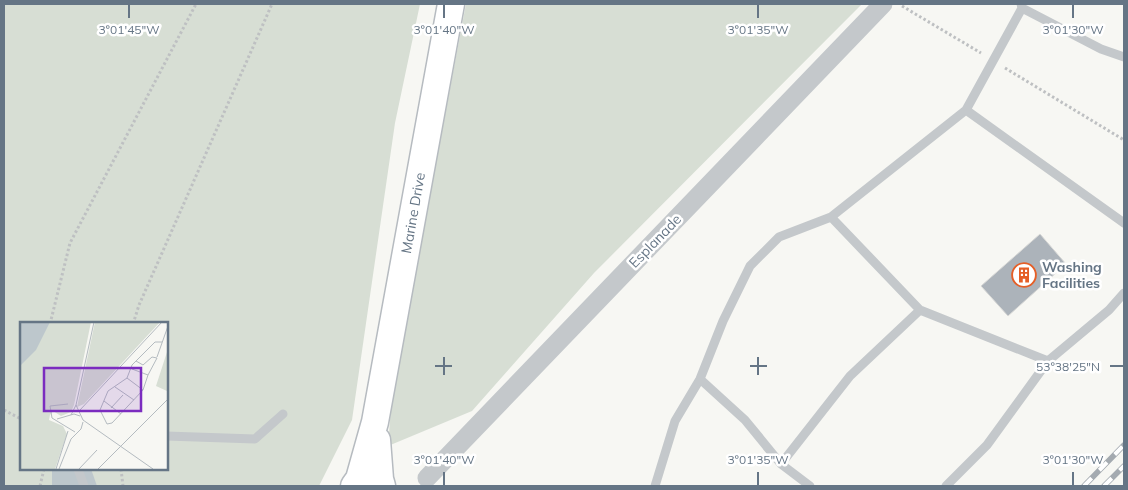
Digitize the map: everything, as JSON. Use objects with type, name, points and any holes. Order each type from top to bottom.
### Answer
[{"type":"street","name":"Marine Drive","points":[[354,486],[359,479],[375,422],[452,4]]},
{"type":"street","name":"Esplanade","points":[[427,478],[884,4]]},
{"type":"street","name":"Marine Drive","points":[[375,422],[382,486]]},
{"type":"lane","points":[[656,486],[675,421],[700,379],[723,321],[750,266],[779,237],[831,217],[966,110],[1022,6],[1101,49],[1124,56]]},
{"type":"lane","points":[[966,110],[1124,223]]},
{"type":"lane","points":[[831,217],[920,310],[1048,362]]},
{"type":"lane","points":[[946,486],[987,445],[1048,362],[1109,310],[1124,293]]},
{"type":"lane","points":[[781,464],[850,376],[920,310]]},
{"type":"lane","points":[[700,379],[745,420],[781,464],[810,486]]},
{"type":"lane","points":[[168,436],[255,439],[283,414]]},
{"type":"lane","points":[[78,470],[84,486]]},
{"type":"path","points":[[50,322],[70,243],[196,4]]},
{"type":"path","points":[[134,322],[139,305],[272,4]]},
{"type":"path","points":[[898,4],[1124,140]]},
{"type":"path","points":[[4,410],[20,418]]},
{"type":"path","points":[[40,486],[44,470]]},
{"type":"path","points":[[121,470],[123,486]]},
{"type":"shaded area","points":[[4,4],[420,4],[395,123],[352,420],[319,486],[4,486]]},
{"type":"shaded area","points":[[466,4],[862,4],[594,273],[472,411],[388,446],[392,394]]},
{"type":"shaded area","points":[[52,470],[91,470],[97,486],[52,486]]},
{"type":"building","name":"Washing Facilities","points":[[1040,234],[1066,264],[1008,316],[981,286]]},
{"type":"railway","points":[[1084,486],[1124,445]]},
{"type":"railway","points":[[1104,486],[1124,466]]},
{"type":"place","name":"Washing Facilities","points":[[1024,275]]}]
